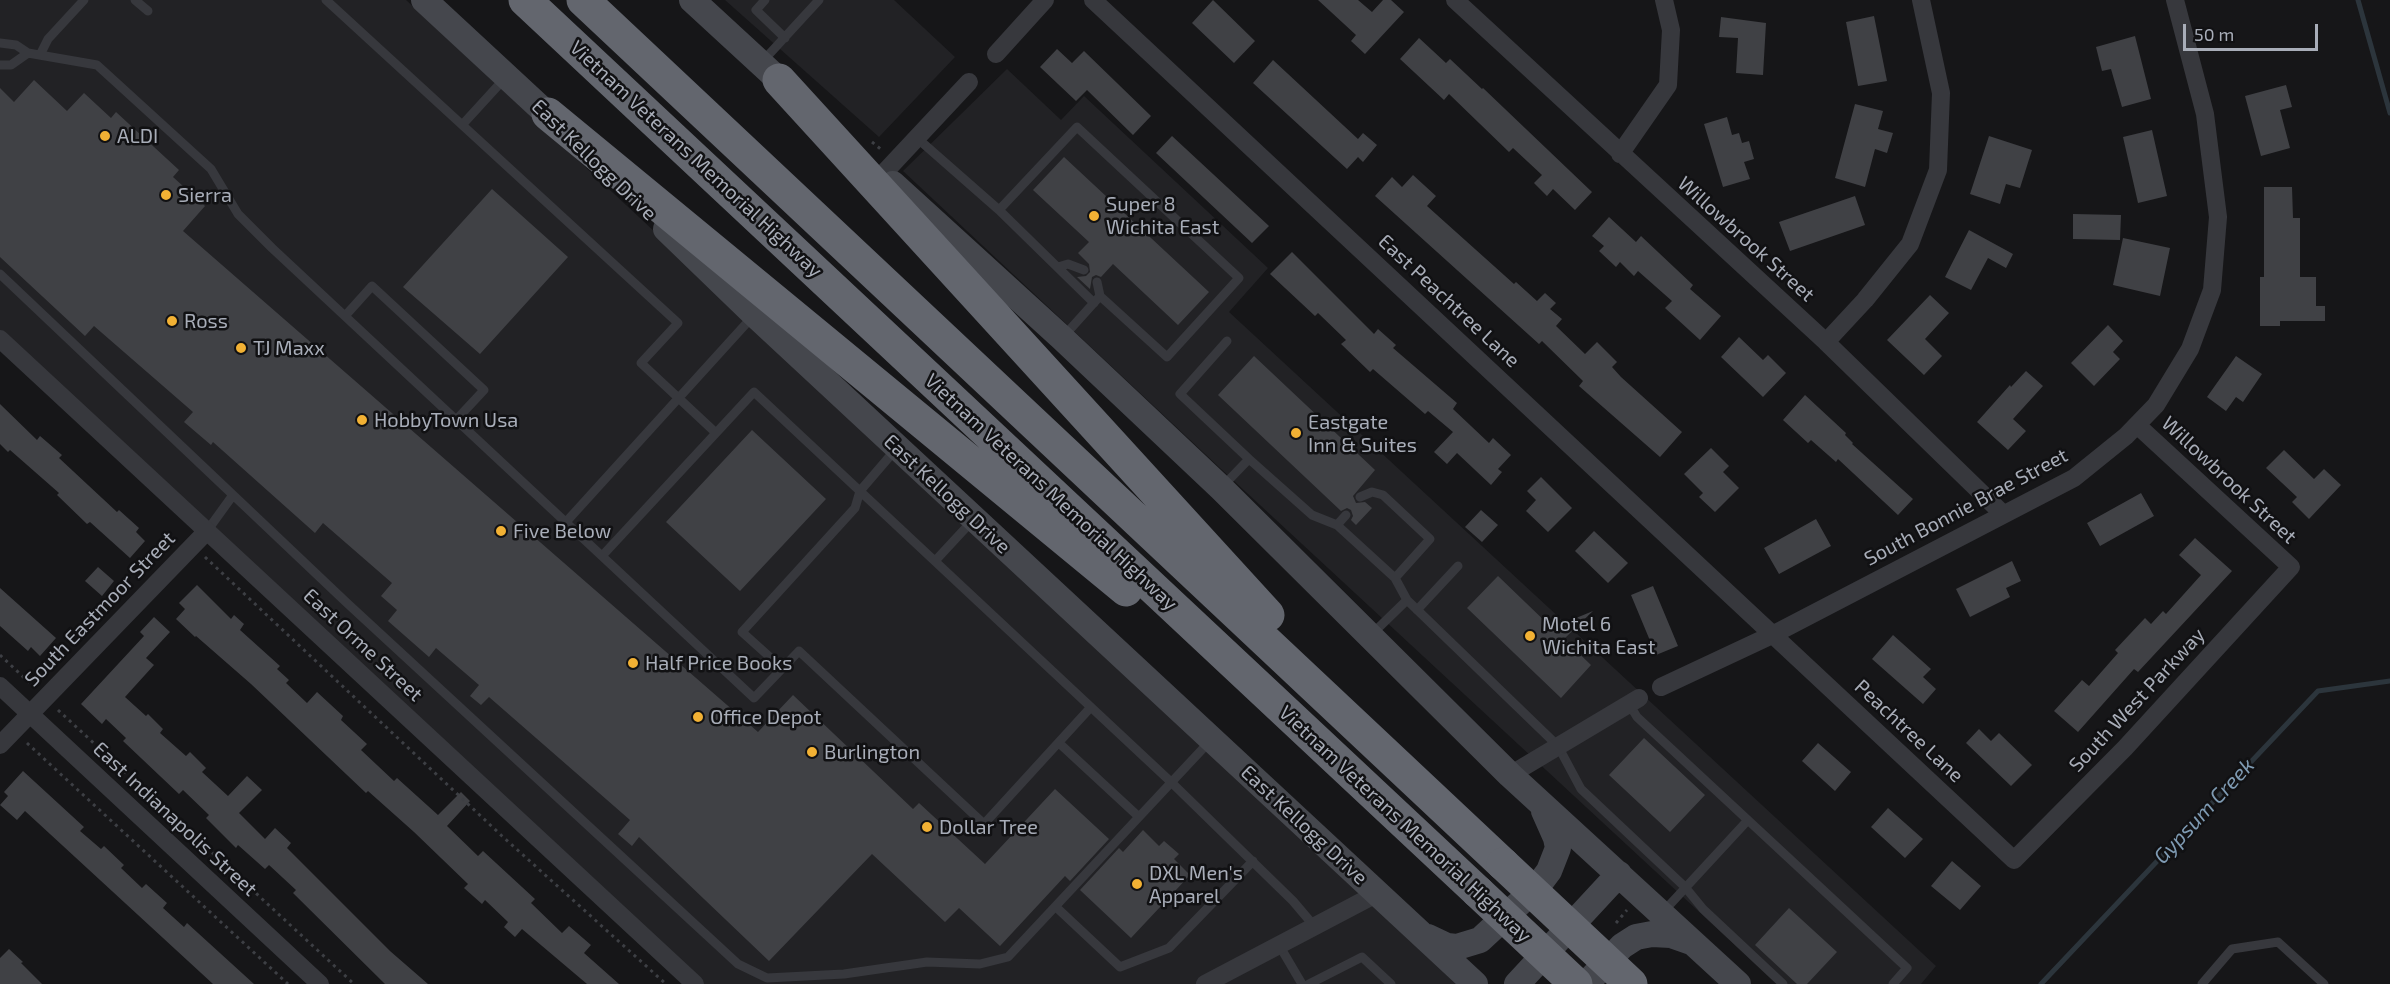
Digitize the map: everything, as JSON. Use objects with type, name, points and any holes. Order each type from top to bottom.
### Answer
[{"type":"highway","name":"Vietnam Veterans Memorial Highway","points":[[525,0],[900,349],[1476,893],[1576,984]]},
{"type":"highway","name":"Vietnam Veterans Memorial Highway","points":[[584,0],[1631,984]]},
{"type":"highway","points":[[770,71],[1441,805]]},
{"type":"highway","points":[[548,114],[1355,777]]},
{"type":"highway","points":[[1476,893],[1558,984]]},
{"type":"main road","name":"East Kellogg Drive","points":[[424,0],[548,114],[755,315],[897,448],[1475,984]]},
{"type":"main road","points":[[692,0],[1062,338],[1221,488],[1510,775],[1738,984]]},
{"type":"main road","points":[[1420,933],[1447,946],[1464,946],[1480,940],[1538,887],[1550,871],[1558,848],[1550,821],[1537,799]]},
{"type":"main road","points":[[1517,984],[1619,874]]},
{"type":"main road","points":[[1586,984],[1622,946],[1636,937],[1652,934],[1671,935],[1694,944]]},
{"type":"street","points":[[996,54],[1045,0]]},
{"type":"street","name":"East Peachtree Lane","points":[[1093,0],[1774,634]]},
{"type":"street","name":"Willowbrook Street","points":[[1455,0],[1826,342],[2003,514]]},
{"type":"street","points":[[1620,154],[1668,86],[1671,30],[1664,0]]},
{"type":"street","points":[[1826,342],[1865,300],[1910,244],[1938,170],[1941,93],[1921,0]]},
{"type":"street","name":"South Bonnie Brae Street","points":[[1661,687],[1774,634],[2074,478],[2137,425],[2156,405],[2190,349],[2212,290],[2218,217],[2205,114],[2175,0]]},
{"type":"street","points":[[882,175],[969,82]]},
{"type":"street","name":"East Orme Street","points":[[0,339],[695,984]]},
{"type":"street","name":"Willowbrook Street","points":[[2137,425],[2290,567]]},
{"type":"street","name":"South Eastmoor Street","points":[[0,745],[207,531]]},
{"type":"street","name":"South West Parkway","points":[[2014,860],[2125,748],[2290,567]]},
{"type":"street","name":"Peachtree Lane","points":[[1774,634],[2014,860]]},
{"type":"street","name":"East Indianapolis Street","points":[[0,686],[320,984]]},
{"type":"street","points":[[1510,775],[1634,701]]},
{"type":"street","points":[[1205,984],[1378,893]]},
{"type":"lane","points":[[40,55],[48,39],[84,0]]},
{"type":"lane","points":[[135,0],[148,11]]},
{"type":"lane","points":[[326,0],[678,322],[641,363],[716,434]]},
{"type":"lane","points":[[765,0],[756,10],[785,38]]},
{"type":"lane","points":[[770,71],[785,38],[819,0]]},
{"type":"lane","points":[[0,43],[16,45],[28,53],[97,65],[211,169],[238,214],[754,698],[799,651],[984,824],[1091,707]]},
{"type":"lane","points":[[0,65],[11,65],[28,53]]},
{"type":"lane","points":[[463,124],[506,76]]},
{"type":"lane","points":[[917,138],[999,210],[1058,267],[1167,357],[1239,278],[1077,127],[999,210]]},
{"type":"lane","points":[[1058,267],[1068,264],[1084,270]]},
{"type":"lane","points":[[0,274],[233,495],[738,964],[767,978],[844,974],[927,962],[980,964],[1008,957],[1211,739]]},
{"type":"lane","points":[[1062,338],[1097,300],[1100,288],[1096,282]]},
{"type":"lane","points":[[345,316],[372,286],[483,390],[456,420]]},
{"type":"lane","points":[[566,522],[755,315]]},
{"type":"lane","points":[[1227,341],[1180,394],[1312,515],[1337,525],[1395,578],[1407,600],[1558,746],[1581,789],[1685,887],[1702,909],[1783,984]]},
{"type":"lane","points":[[602,556],[754,392],[1171,782],[1293,901],[1315,927]]},
{"type":"lane","points":[[782,668],[742,632],[855,508],[860,491],[897,448]]},
{"type":"lane","points":[[1221,488],[1249,459]]},
{"type":"lane","points":[[1360,498],[1372,492],[1383,495],[1430,539],[1395,578]]},
{"type":"lane","points":[[207,531],[233,495]]},
{"type":"lane","points":[[1337,525],[1346,515]]},
{"type":"lane","points":[[935,561],[974,519]]},
{"type":"lane","points":[[1417,610],[1458,566]]},
{"type":"lane","points":[[1371,635],[1407,600]]},
{"type":"lane","points":[[1634,701],[1637,717],[1907,968],[1893,984]]},
{"type":"lane","points":[[1059,742],[1138,817]]},
{"type":"lane","points":[[1662,914],[1748,820]]},
{"type":"lane","points":[[1056,907],[1120,967],[1169,948],[1252,861]]},
{"type":"lane","points":[[2202,984],[2232,949],[2278,942],[2324,984]]},
{"type":"lane","points":[[1280,945],[1309,984],[1362,957],[1391,984]]},
{"type":"path","points":[[193,545],[502,836],[666,984]]},
{"type":"path","points":[[0,655],[354,984]]},
{"type":"path","points":[[13,731],[288,984]]},
{"type":"shaded area","points":[[0,0],[406,0],[1462,984],[699,984],[0,347]]},
{"type":"shaded area","points":[[725,0],[894,0],[955,57],[879,137]]},
{"type":"shaded area","points":[[1007,69],[1061,120],[1084,96],[1268,268],[1229,312],[1936,966],[1921,984],[1777,984],[903,171]]},
{"type":"building","points":[[1213,0],[1255,41],[1234,63],[1192,23]]},
{"type":"building","points":[[1318,0],[1358,0],[1372,12],[1383,0],[1391,0],[1404,12],[1365,54],[1351,41],[1356,35]]},
{"type":"building","points":[[1874,16],[1887,81],[1858,86],[1846,22]]},
{"type":"building","points":[[1721,17],[1766,23],[1763,75],[1736,73],[1738,38],[1719,37]]},
{"type":"building","points":[[2135,36],[2151,99],[2122,107],[2111,69],[2102,71],[2096,47]]},
{"type":"building","points":[[1419,38],[1446,63],[1450,59],[1483,88],[1592,192],[1575,210],[1553,189],[1547,196],[1534,183],[1542,175],[1513,148],[1509,152],[1449,94],[1444,100],[1400,59]]},
{"type":"building","points":[[1057,49],[1072,63],[1084,51],[1151,116],[1133,135],[1087,90],[1076,101],[1040,67]]},
{"type":"building","points":[[1273,60],[1358,139],[1363,133],[1377,145],[1363,162],[1358,157],[1347,169],[1253,83]]},
{"type":"building","points":[[34,80],[67,111],[84,93],[111,118],[116,112],[179,170],[173,177],[205,206],[183,231],[758,732],[793,695],[913,809],[919,803],[985,864],[1055,789],[1109,839],[1070,881],[1065,876],[1000,946],[959,908],[945,922],[872,854],[769,961],[639,837],[632,846],[618,834],[630,820],[489,697],[481,705],[470,696],[479,685],[436,648],[429,657],[388,621],[397,610],[381,596],[392,583],[323,523],[315,533],[213,442],[211,445],[184,422],[193,412],[94,326],[85,336],[0,257],[0,88],[14,102]]},
{"type":"building","points":[[2286,85],[2292,107],[2280,110],[2290,148],[2261,156],[2245,96]]},
{"type":"building","points":[[1855,104],[1883,111],[1878,129],[1893,133],[1887,153],[1875,149],[1865,187],[1835,178]]},
{"type":"building","points":[[1727,117],[1732,135],[1739,133],[1742,143],[1749,141],[1754,159],[1744,162],[1750,179],[1723,187],[1704,124]]},
{"type":"building","points":[[2152,130],[2167,196],[2138,203],[2123,137]]},
{"type":"building","points":[[1172,136],[1269,226],[1252,243],[1156,153]]},
{"type":"building","points":[[1989,136],[2032,150],[2020,188],[2006,184],[2000,204],[1970,194]]},
{"type":"building","name":"Super 8 Wichita East","points":[[1064,157],[1209,292],[1178,325],[1113,264],[1101,277],[1096,275],[1092,277],[1090,289],[1077,277],[1086,276],[1090,272],[1089,264],[1078,253],[1089,242],[1033,190]]},
{"type":"building","points":[[1413,175],[1436,196],[1427,206],[1514,284],[1516,282],[1537,301],[1545,293],[1556,303],[1550,309],[1562,319],[1556,326],[1585,354],[1597,342],[1617,362],[1612,367],[1621,377],[1682,432],[1660,457],[1579,386],[1583,381],[1542,341],[1539,344],[1375,196],[1392,177],[1402,187]]},
{"type":"building","points":[[2264,187],[2292,187],[2293,218],[2300,218],[2300,277],[2316,277],[2316,306],[2325,306],[2325,321],[2280,321],[2280,326],[2260,326],[2260,277],[2264,277]]},
{"type":"building","points":[[492,189],[568,257],[480,354],[403,287]]},
{"type":"building","points":[[1855,196],[1865,225],[1790,251],[1779,222]]},
{"type":"building","points":[[2073,214],[2121,215],[2120,240],[2073,239]]},
{"type":"building","points":[[1609,217],[1636,242],[1641,236],[1693,285],[1690,289],[1721,316],[1700,340],[1665,308],[1672,301],[1638,271],[1634,276],[1620,262],[1616,267],[1599,251],[1604,246],[1592,236]]},
{"type":"building","points":[[1969,230],[2013,254],[2006,268],[1988,258],[1971,290],[1945,277]]},
{"type":"building","points":[[2123,238],[2170,248],[2160,296],[2113,285]]},
{"type":"building","points":[[1292,252],[1374,334],[1378,329],[1396,345],[1393,348],[1457,403],[1453,409],[1489,443],[1493,438],[1511,455],[1498,469],[1502,472],[1491,485],[1457,453],[1447,464],[1434,452],[1453,432],[1428,411],[1425,414],[1373,369],[1370,372],[1341,344],[1346,340],[1318,313],[1315,316],[1270,274]]},
{"type":"building","points":[[1930,295],[1949,313],[1925,339],[1942,356],[1924,375],[1887,340]]},
{"type":"building","points":[[2108,325],[2123,341],[2113,352],[2120,359],[2094,386],[2071,363]]},
{"type":"building","points":[[1739,337],[1763,360],[1768,355],[1786,373],[1763,397],[1721,357]]},
{"type":"building","name":"Eastgate Inn & Suites","points":[[1254,356],[1375,470],[1353,496],[1356,503],[1365,502],[1372,508],[1356,525],[1351,520],[1353,516],[1351,510],[1347,508],[1341,511],[1218,395]]},
{"type":"building","points":[[2236,356],[2262,374],[2243,402],[2236,397],[2226,411],[2207,397]]},
{"type":"building","points":[[2026,371],[2043,386],[2013,419],[2026,431],[2008,450],[1977,422],[2010,385],[2011,387]]},
{"type":"building","points":[[1805,395],[1846,433],[1845,435],[1852,444],[1913,499],[1898,515],[1838,459],[1836,462],[1811,440],[1808,443],[1783,420]]},
{"type":"building","points":[[0,404],[37,440],[40,436],[62,455],[59,458],[117,512],[119,510],[139,528],[136,532],[145,541],[130,558],[90,522],[87,524],[57,495],[59,493],[0,444]]},
{"type":"building","points":[[752,430],[826,499],[740,591],[666,522]]},
{"type":"building","points":[[1711,448],[1729,466],[1723,472],[1739,488],[1715,512],[1699,497],[1703,493],[1684,474]]},
{"type":"building","points":[[2284,450],[2314,479],[2324,469],[2341,485],[2309,519],[2292,502],[2297,497],[2266,468]]},
{"type":"building","points":[[1541,477],[1572,508],[1548,532],[1526,511],[1536,500],[1527,491]]},
{"type":"building","points":[[2141,493],[2154,516],[2100,546],[2087,523]]},
{"type":"building","points":[[1481,510],[1498,525],[1482,542],[1465,527]]},
{"type":"building","points":[[1816,519],[1831,546],[1779,574],[1764,548]]},
{"type":"building","points":[[1594,531],[1628,563],[1608,583],[1575,551]]},
{"type":"building","points":[[2195,538],[2232,571],[2138,672],[2134,669],[2078,732],[2054,711],[2082,680],[2089,686],[2118,653],[2115,650],[2145,618],[2151,624],[2163,611],[2166,614],[2201,575],[2179,555]]},
{"type":"building","points":[[2012,561],[2021,581],[2006,588],[2010,597],[1970,617],[1956,589]]},
{"type":"building","points":[[98,567],[114,581],[102,596],[85,581]]},
{"type":"building","points":[[1498,576],[1552,628],[1593,611],[1564,639],[1591,665],[1561,698],[1467,608]]},
{"type":"building","points":[[197,585],[231,619],[234,615],[244,624],[240,630],[280,666],[277,669],[289,680],[286,683],[307,703],[317,692],[343,716],[341,720],[367,744],[361,750],[394,781],[397,778],[438,815],[461,792],[470,801],[447,826],[478,856],[483,851],[535,899],[531,903],[562,933],[569,926],[591,945],[584,953],[619,984],[587,984],[522,929],[515,937],[504,927],[508,922],[485,900],[482,904],[464,888],[468,884],[414,832],[368,791],[366,793],[251,684],[195,637],[176,619],[185,609],[179,603]]},
{"type":"building","points":[[1653,586],[1678,646],[1656,655],[1631,595]]},
{"type":"building","points":[[0,588],[56,638],[40,656],[31,647],[28,651],[0,626]]},
{"type":"building","points":[[154,617],[170,632],[146,658],[154,665],[125,697],[146,716],[148,714],[163,729],[160,733],[186,756],[190,752],[206,768],[202,772],[228,796],[247,776],[262,790],[239,813],[265,839],[275,828],[291,843],[287,848],[390,951],[428,984],[385,984],[293,893],[296,890],[269,865],[265,869],[238,845],[236,848],[206,818],[209,815],[183,790],[179,794],[123,741],[126,738],[106,719],[102,724],[81,704],[144,636],[140,632]]},
{"type":"building","points":[[1893,635],[1931,669],[1923,677],[1936,689],[1923,704],[1872,659]]},
{"type":"building","points":[[1979,729],[1991,741],[1999,733],[2032,765],[2011,786],[1966,743]]},
{"type":"building","points":[[1644,738],[1705,795],[1670,832],[1609,775]]},
{"type":"building","points":[[1818,743],[1851,772],[1835,791],[1802,761]]},
{"type":"building","points":[[23,771],[84,827],[80,831],[101,849],[104,846],[124,865],[121,868],[142,888],[146,884],[167,903],[163,908],[184,927],[187,923],[254,984],[213,984],[25,811],[17,820],[0,805],[8,796],[4,792]]},
{"type":"building","points":[[1888,808],[1923,839],[1905,858],[1871,827]]},
{"type":"building","name":"DXL Men's Apparel","points":[[1143,830],[1159,846],[1164,841],[1179,854],[1174,859],[1190,875],[1131,938],[1080,890],[1119,848],[1123,852]]},
{"type":"building","points":[[1952,861],[1981,886],[1960,910],[1931,886]]},
{"type":"building","points":[[1789,908],[1837,952],[1807,984],[1797,984],[1755,945]]},
{"type":"building","points":[[9,949],[42,984],[0,984],[0,958]]},
{"type":"waterway","name":"Gypsum Creek","points":[[2358,0],[2390,113]]},
{"type":"waterway","name":"Gypsum Creek","points":[[2041,984],[2318,691],[2390,681]]},
{"type":"place","name":"ALDI","points":[[105,136]]},
{"type":"place","name":"Sierra","points":[[166,195]]},
{"type":"place","name":"Super 8 Wichita East","points":[[1094,216]]},
{"type":"place","name":"Ross","points":[[172,321]]},
{"type":"place","name":"TJ Maxx","points":[[241,348]]},
{"type":"place","name":"HobbyTown Usa","points":[[362,420]]},
{"type":"place","name":"Eastgate Inn & Suites","points":[[1296,433]]},
{"type":"place","name":"Five Below","points":[[501,531]]},
{"type":"place","name":"Motel 6 Wichita East","points":[[1530,636]]},
{"type":"place","name":"Half Price Books","points":[[633,663]]},
{"type":"place","name":"Office Depot","points":[[698,717]]},
{"type":"place","name":"Burlington","points":[[812,752]]},
{"type":"place","name":"Dollar Tree","points":[[927,827]]},
{"type":"place","name":"DXL Men's Apparel","points":[[1137,884]]}]
